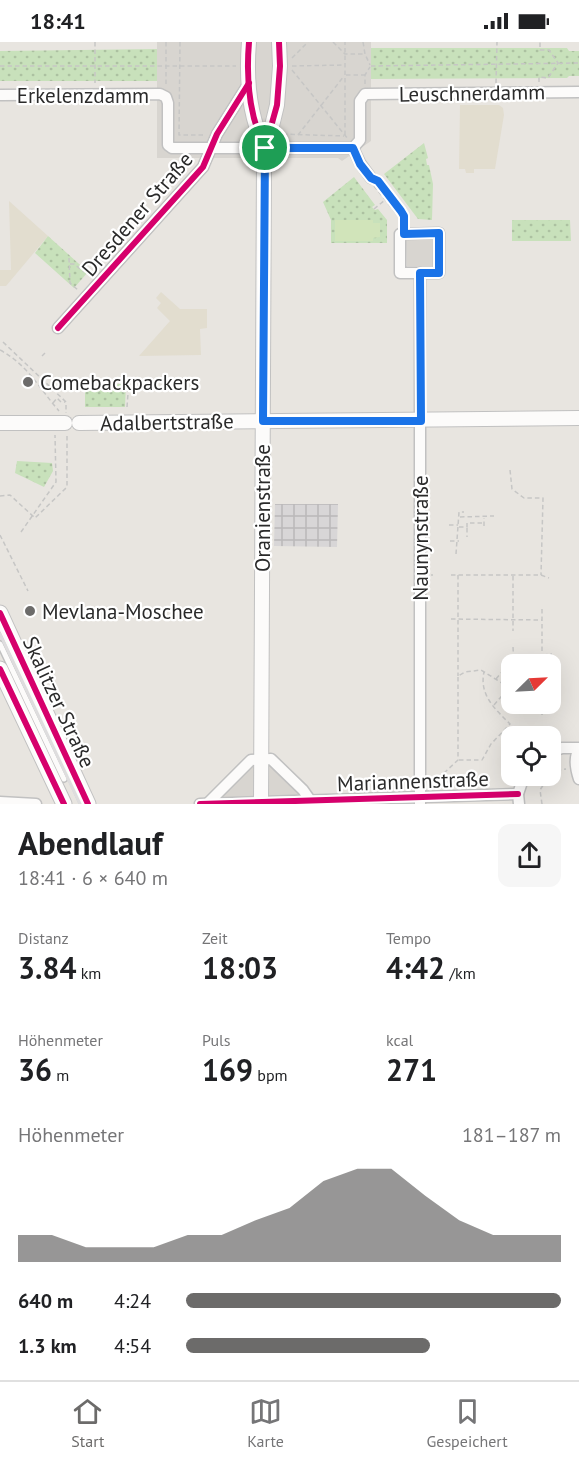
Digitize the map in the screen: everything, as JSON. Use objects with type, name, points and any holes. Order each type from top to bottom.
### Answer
[{"type":"main road","name":"Skalitzer Straße","points":[[0,613],[64,779],[64,804]]},
{"type":"main road","name":"Skalitzer Straße","points":[[0,669],[64,779],[88,804]]},
{"type":"street","name":"Oranienstraße","points":[[249,42],[249,83],[256,130],[265,148]]},
{"type":"street","name":"Oranienstraße","points":[[261,803],[265,148],[277,105],[279,42]]},
{"type":"street","name":"Dresdener Straße","points":[[58,328],[203,167],[221,126],[249,83]]},
{"type":"street","name":"Leuschnerdamm","points":[[353,148],[360,140],[360,101],[365,94],[579,92]]},
{"type":"street","name":"Erkelenzdamm","points":[[0,95],[160,94],[166,96]]},
{"type":"street","points":[[166,96],[170,147],[353,148],[360,164],[371,178]]},
{"type":"street","points":[[439,233],[439,273],[400,273],[402,234],[439,233]]},
{"type":"street","name":"Naunynstraße","points":[[420,273],[420,801]]},
{"type":"street","name":"Adalbertstraße","points":[[0,423],[579,418]]},
{"type":"street","points":[[561,749],[579,749],[576,754],[579,779]]},
{"type":"street","points":[[200,804],[207,804],[252,760],[261,759],[270,759],[275,762],[302,788],[309,802]]},
{"type":"street","name":"Mariannenstraße","points":[[207,804],[518,799]]},
{"type":"street","points":[[0,802],[36,804]]},
{"type":"lane","points":[[0,644],[64,779]]},
{"type":"path","points":[[95,42],[95,81]]},
{"type":"path","points":[[166,42],[166,96]]},
{"type":"path","points":[[180,42],[179,135],[205,135]]},
{"type":"path","points":[[291,59],[308,42]]},
{"type":"path","points":[[333,42],[345,54],[365,54]]},
{"type":"path","points":[[345,42],[345,136]]},
{"type":"path","points":[[363,42],[365,54],[371,66]]},
{"type":"path","points":[[496,79],[497,42]]},
{"type":"path","points":[[540,42],[540,50],[549,50],[558,63]]},
{"type":"path","points":[[539,77],[548,78],[558,63]]},
{"type":"path","points":[[371,66],[579,63]]},
{"type":"path","points":[[291,66],[345,65]]},
{"type":"path","points":[[0,66],[236,66]]},
{"type":"path","points":[[345,75],[365,75],[371,66]]},
{"type":"path","points":[[291,69],[345,136]]},
{"type":"path","points":[[298,135],[345,75]]},
{"type":"path","points":[[283,134],[345,136]]},
{"type":"path","points":[[371,178],[373,185],[400,218],[402,234]]},
{"type":"path","points":[[371,178],[378,181],[404,216],[402,234]]},
{"type":"path","points":[[374,208],[385,200]]},
{"type":"path","points":[[69,258],[70,283],[87,298]]},
{"type":"path","points":[[69,264],[74,264],[84,272]]},
{"type":"path","points":[[0,496],[10,495],[34,518],[67,487],[65,402],[3,342]]},
{"type":"path","points":[[0,350],[28,371],[67,421]]},
{"type":"path","points":[[42,356],[45,352]]},
{"type":"path","points":[[28,371],[31,368]]},
{"type":"path","points":[[127,407],[129,380]]},
{"type":"path","points":[[52,403],[57,398],[65,402]]},
{"type":"path","points":[[21,532],[56,483],[55,434]]},
{"type":"path","points":[[510,470],[512,489],[524,498],[543,498],[541,575]]},
{"type":"path","points":[[456,554],[459,512],[464,512]]},
{"type":"path","points":[[459,517],[494,516]]},
{"type":"path","points":[[467,537],[467,524],[484,525],[484,517]]},
{"type":"path","points":[[449,525],[467,527]]},
{"type":"path","points":[[0,535],[28,591]]},
{"type":"path","points":[[451,545],[451,541],[458,541]]},
{"type":"path","points":[[451,575],[541,575],[549,578]]},
{"type":"path","points":[[458,575],[458,760]]},
{"type":"path","points":[[513,575],[513,631]]},
{"type":"path","points":[[542,609],[542,654]]},
{"type":"path","points":[[451,619],[542,620]]},
{"type":"path","points":[[513,647],[513,654]]},
{"type":"path","points":[[458,676],[473,670],[481,670],[501,683]]},
{"type":"path","points":[[444,773],[458,760],[482,760],[491,744],[510,724],[493,706],[483,689],[484,672]]},
{"type":"path","points":[[495,680],[501,673]]},
{"type":"path","points":[[493,706],[501,697]]},
{"type":"path","points":[[561,770],[569,768]]},
{"type":"path","points":[[542,786],[540,795],[542,804]]},
{"type":"shaded area","points":[[157,42],[371,42],[371,141],[342,161],[338,158],[157,158]]},
{"type":"shaded area","points":[[460,105],[499,105],[503,108],[504,115],[495,169],[474,169],[474,173],[466,173],[465,169],[459,169]]},
{"type":"shaded area","points":[[9,201],[48,236],[6,286],[0,286],[0,270],[11,270]]},
{"type":"shaded area","points":[[432,239],[433,266],[407,266],[406,240]]},
{"type":"shaded area","points":[[161,292],[180,309],[207,309],[207,328],[200,329],[201,355],[139,356],[170,321],[157,308],[161,303],[156,298]]},
{"type":"shaded area","points":[[275,504],[338,504],[337,547],[274,546]]},
{"type":"shaded area","points":[[271,759],[310,800],[208,804],[251,760]]},
{"type":"green space","points":[[366,48],[567,48],[569,51],[579,51],[579,76],[567,78],[369,79]]},
{"type":"green space","points":[[158,49],[159,81],[0,81],[0,51]]},
{"type":"green space","points":[[424,143],[433,184],[432,220],[418,219],[384,174]]},
{"type":"green space","points":[[354,177],[375,205],[372,207],[375,210],[378,209],[387,220],[387,243],[331,243],[331,220],[323,202]]},
{"type":"green space","points":[[335,220],[373,220],[373,223],[380,223],[380,237],[373,238],[373,241],[335,241]]},
{"type":"green space","points":[[512,220],[570,220],[571,241],[512,241]]},
{"type":"green space","points":[[48,236],[88,272],[74,288],[35,253]]},
{"type":"green space","points":[[126,384],[125,407],[85,407],[85,386]]},
{"type":"green space","points":[[17,461],[52,463],[53,471],[44,487],[15,473]]},
{"type":"railway","points":[[0,634],[80,804]]},
{"type":"cycle path","points":[[249,42],[248,69],[252,110],[265,148]]},
{"type":"cycle path","points":[[263,180],[265,148],[277,105],[279,42]]},
{"type":"cycle path","points":[[58,328],[203,167],[217,134],[249,83]]},
{"type":"cycle path","points":[[0,613],[88,804]]},
{"type":"cycle path","points":[[0,669],[64,804]]},
{"type":"cycle path","points":[[200,804],[518,794]]},
{"type":"place","name":"Comebackpackers","points":[[28,382]]},
{"type":"place","name":"Mevlana-Moschee","points":[[30,611]]},
{"type":"route","points":[[265,148],[353,148],[360,164],[371,178],[378,181],[404,216],[404,234],[439,233],[439,273],[420,273],[421,421],[263,421],[265,148]]}]
